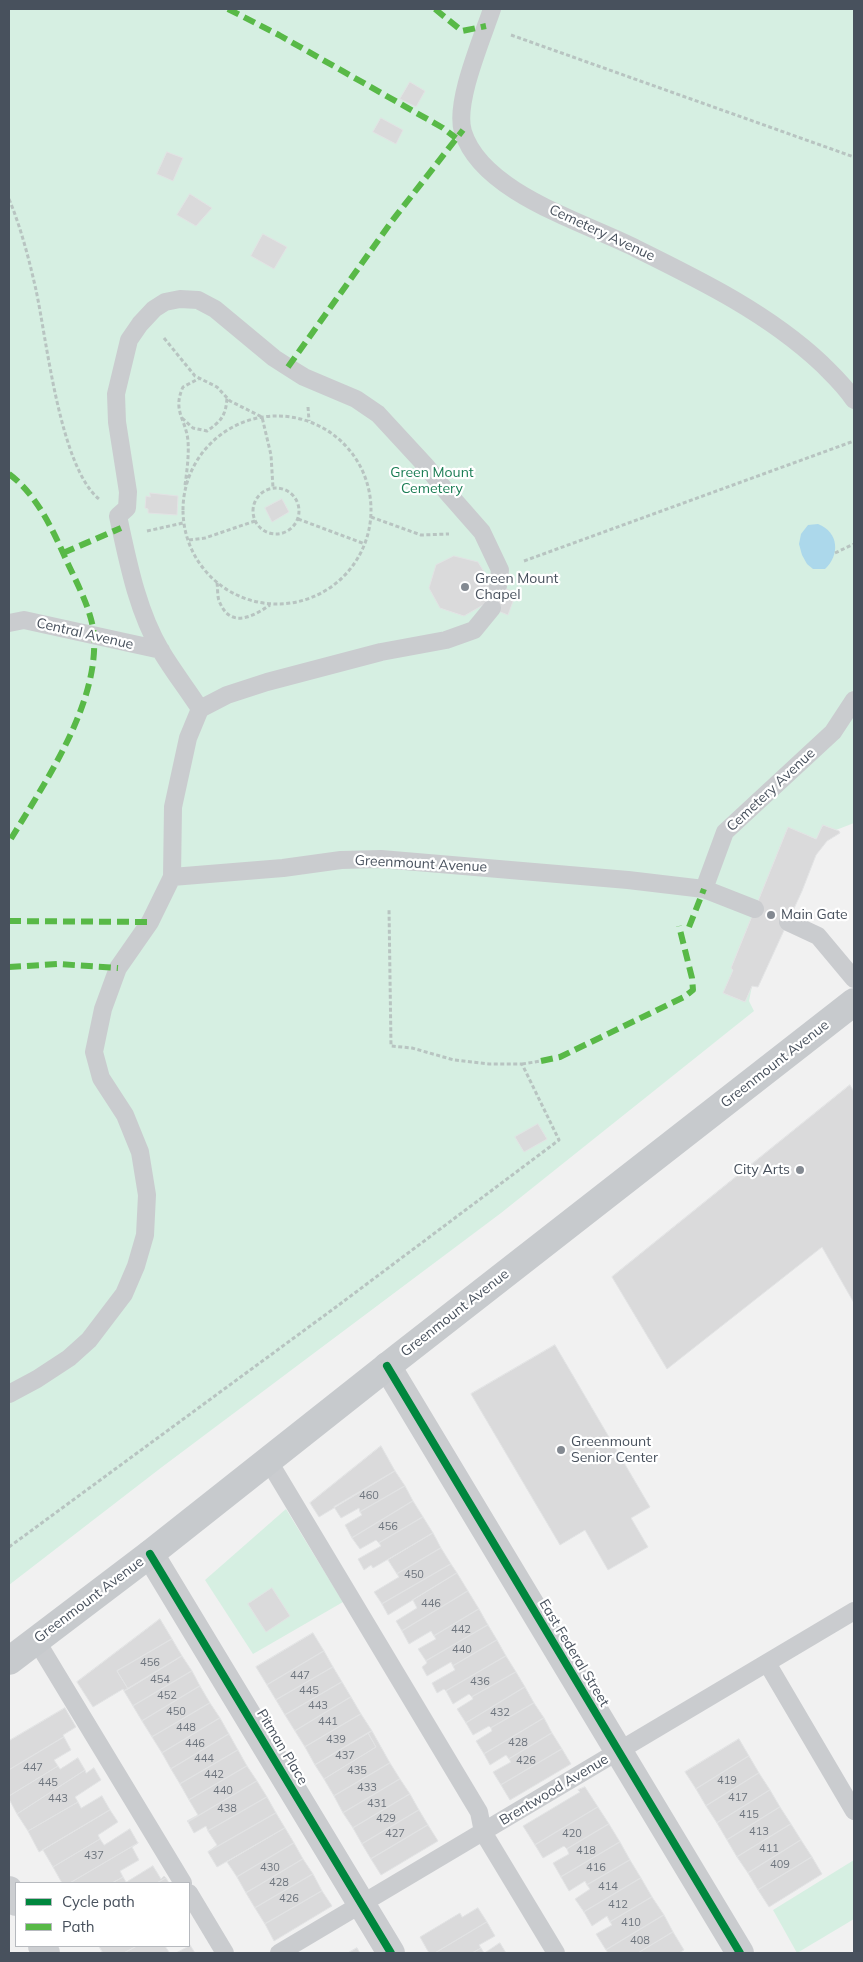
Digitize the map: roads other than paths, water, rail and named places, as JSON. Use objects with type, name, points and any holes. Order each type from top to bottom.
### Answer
[{"type":"main road","name":"Greenmount Avenue","points":[[9,1661],[150,1554],[387,1366],[854,1002]]},
{"type":"street","name":"East Federal Street","points":[[387,1366],[740,1953]]},
{"type":"street","name":"Pitman Place","points":[[150,1554],[391,1953]]},
{"type":"lane","name":"Cemetery Avenue","points":[[492,9],[462,99],[462,130],[473,154],[495,177],[529,199],[635,248],[727,295],[799,342],[845,386],[854,400]]},
{"type":"lane","points":[[200,709],[161,650],[142,608],[118,516],[127,508],[128,492],[117,422],[116,394],[129,340],[154,309],[165,302],[180,299],[198,300],[215,309],[274,358],[304,377],[356,400],[378,414],[426,466],[479,529],[499,578]]},
{"type":"lane","points":[[9,1394],[70,1358],[89,1340],[124,1294],[136,1266],[145,1235],[146,1195],[140,1152],[125,1116],[101,1078],[94,1052],[103,1009],[118,968],[150,922],[172,877],[173,807],[188,738],[200,709],[227,695],[267,682],[381,652],[446,640],[474,630],[492,608]]},
{"type":"lane","name":"Central Avenue","points":[[9,623],[24,620],[161,650]]},
{"type":"lane","name":"Cemetery Avenue","points":[[704,889],[726,832],[833,732],[854,700]]},
{"type":"lane","name":"Greenmount Avenue","points":[[172,877],[282,868],[341,860],[381,859],[628,880],[704,889],[755,909]]},
{"type":"lane","points":[[788,922],[818,936],[854,979]]},
{"type":"lane","points":[[268,1460],[479,1812],[483,1832],[556,1953]]},
{"type":"lane","name":"Brentwood Avenue","points":[[279,1953],[854,1611]]},
{"type":"lane","points":[[36,1640],[182,1882]]},
{"type":"lane","points":[[767,1662],[848,1787],[854,1810]]},
{"type":"lane","points":[[190,1895],[225,1953]]},
{"type":"water","points":[[818,524],[830,532],[835,544],[833,557],[825,569],[813,569],[807,564],[799,544],[801,534],[808,525]]},
{"type":"place","name":"Green Mount Chapel","points":[[465,587]]},
{"type":"place","name":"Main Gate","points":[[771,915]]},
{"type":"place","name":"City Arts","points":[[800,1170]]},
{"type":"place","name":"Greenmount Senior Center","points":[[561,1450]]},
{"type":"park label","name":"Green Mount Cemetery","points":[[432,482]]}]
